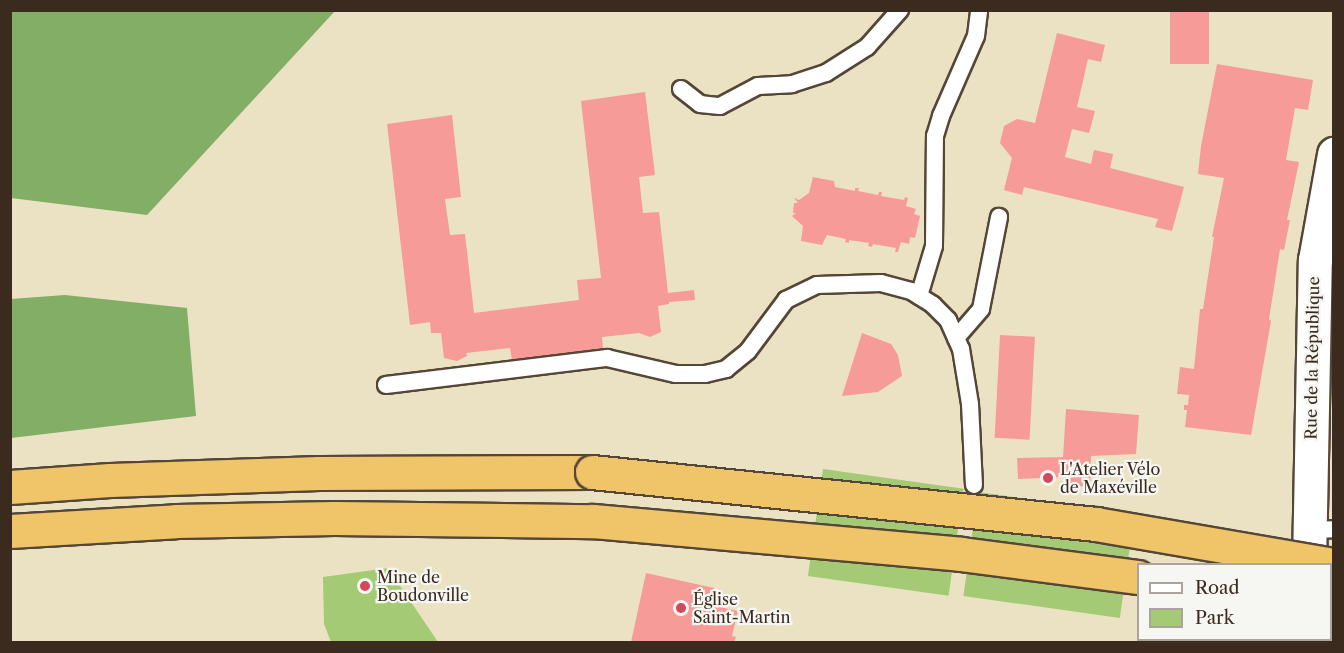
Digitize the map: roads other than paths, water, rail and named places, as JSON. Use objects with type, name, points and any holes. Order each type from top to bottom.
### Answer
[{"type":"highway","points":[[10,487],[110,480],[319,474],[592,472],[1096,524],[1322,563]]},
{"type":"highway","points":[[10,531],[176,521],[334,518],[592,521],[961,554],[1137,577]]},
{"type":"street","name":"Rue de la République","points":[[1309,563],[1322,529],[1315,260],[1334,154]]},
{"type":"lane","points":[[681,89],[700,104],[720,106],[758,86],[792,84],[826,73],[867,47],[900,10]]},
{"type":"lane","points":[[919,296],[934,246],[935,136],[941,116],[976,36],[979,10]]},
{"type":"lane","points":[[956,338],[981,309],[999,217]]},
{"type":"lane","points":[[386,386],[607,358],[676,374],[705,374],[726,369],[748,351],[786,300],[818,285],[881,283],[919,296],[933,305],[948,320],[961,349],[970,404],[974,485]]},
{"type":"place","name":"L'Atelier Vélo de Maxéville","points":[[1048,478]]},
{"type":"place","name":"Mine de Boudonville","points":[[365,586]]},
{"type":"place","name":"Église Saint-Martin","points":[[681,608]]}]
